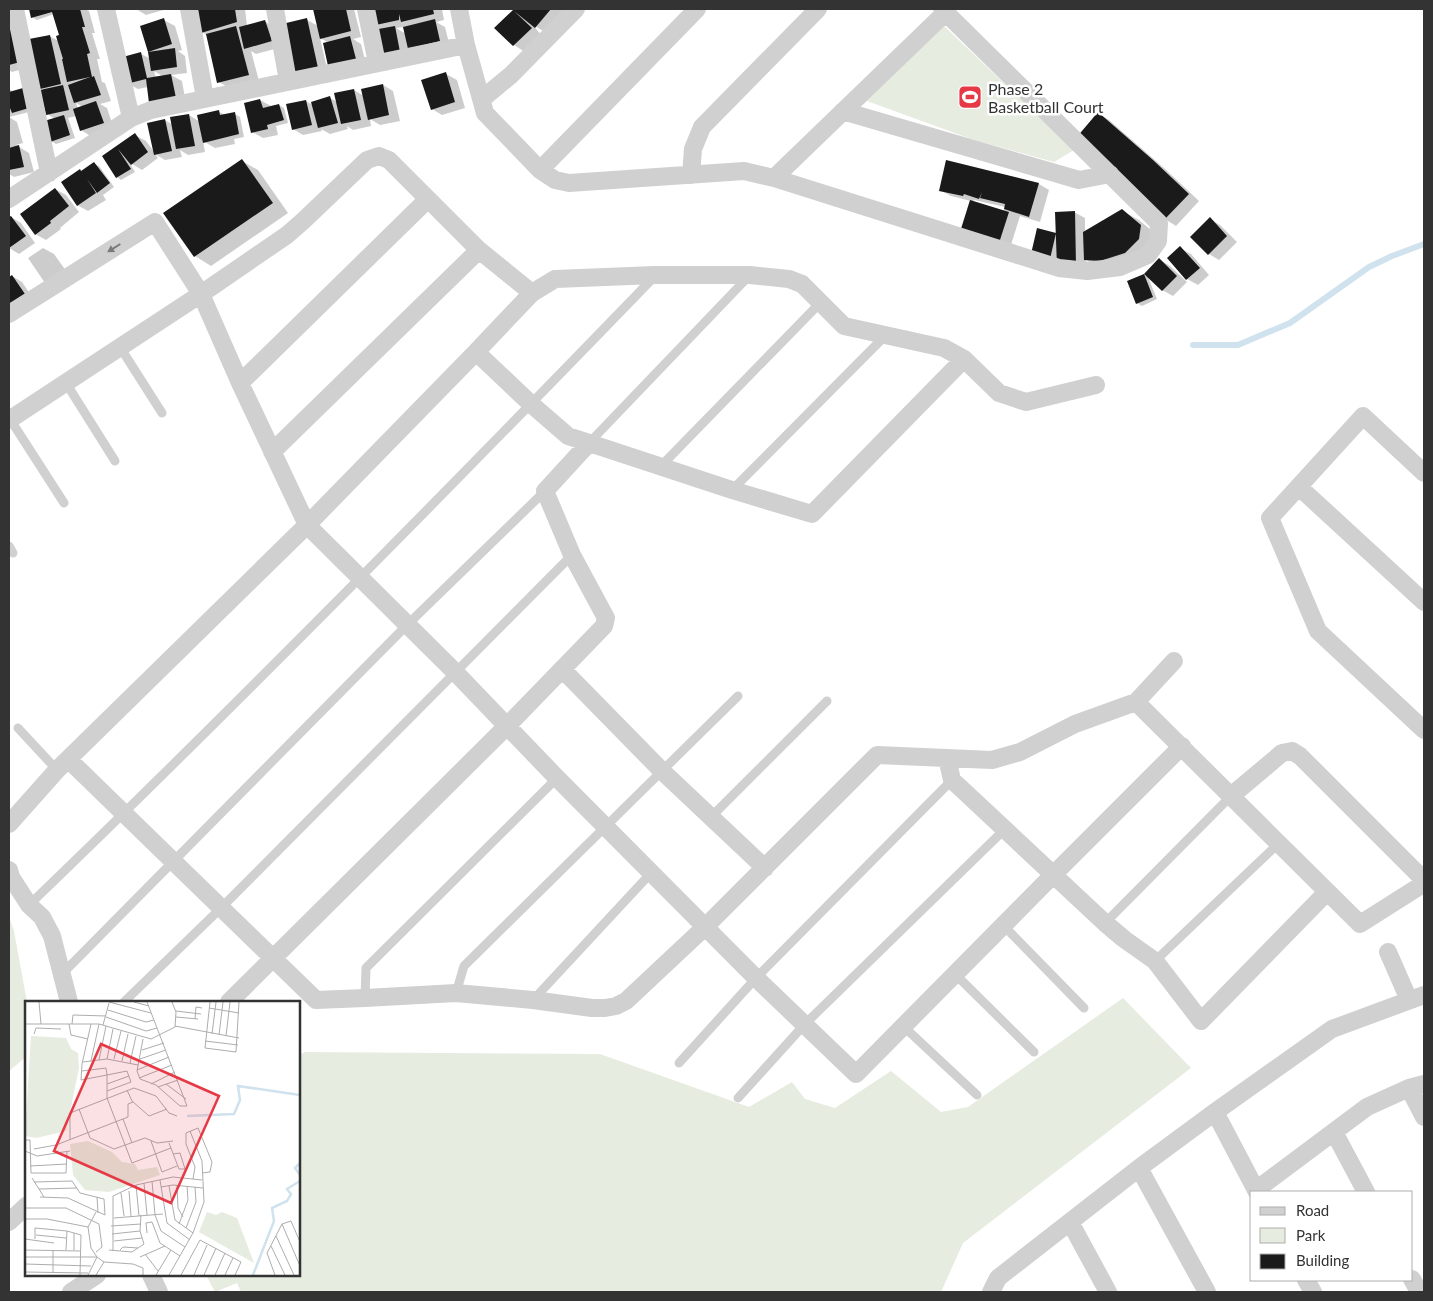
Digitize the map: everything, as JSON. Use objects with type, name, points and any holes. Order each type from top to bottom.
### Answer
[{"type":"street","points":[[15,9],[49,173]]},
{"type":"street","points":[[106,9],[130,118]]},
{"type":"street","points":[[189,9],[205,98]]},
{"type":"street","points":[[275,9],[288,81]]},
{"type":"street","points":[[366,9],[377,63]]},
{"type":"street","points":[[459,9],[466,45],[486,113],[540,170],[555,180],[569,183],[744,171],[774,178],[1059,268],[1087,271],[1120,267],[1148,255],[1158,241],[1159,223],[944,11],[774,178]]},
{"type":"street","points":[[482,99],[511,75],[576,9]]},
{"type":"street","points":[[540,170],[697,9]]},
{"type":"street","points":[[691,175],[693,148],[702,128],[818,9]]},
{"type":"street","points":[[9,199],[130,118],[151,110],[466,45]]},
{"type":"street","points":[[843,111],[1079,180],[1110,174]]},
{"type":"street","points":[[10,420],[287,235],[367,160],[379,156],[388,160],[479,250],[532,293]]},
{"type":"street","points":[[240,383],[428,199]]},
{"type":"street","points":[[9,314],[155,222],[201,294],[240,383],[307,525],[455,672],[605,827],[756,978],[856,1074],[1182,746]]},
{"type":"street","points":[[272,452],[479,250]]},
{"type":"street","points":[[9,824],[63,765],[307,525],[532,293],[555,279],[655,275],[750,275],[789,279],[802,284],[844,326],[944,348],[964,359],[999,393],[1026,402],[1096,385]]},
{"type":"street","points":[[476,352],[568,436],[812,514],[964,359]]},
{"type":"street","points":[[1424,473],[1363,416],[1270,518],[1318,631],[1424,730]]},
{"type":"street","points":[[230,1001],[604,626],[606,618],[572,555],[546,491],[589,443]]},
{"type":"street","points":[[1299,486],[1424,602]]},
{"type":"street","points":[[63,765],[124,814],[316,1000],[456,993],[605,1008],[616,1006],[626,1001],[705,927],[877,755],[992,760],[1020,752],[1075,724],[1136,702],[1174,661]]},
{"type":"street","points":[[562,669],[662,771],[765,868]]},
{"type":"street","points":[[1136,702],[1360,924],[1420,886],[1422,882],[1421,877],[1292,750],[1282,753],[1231,796]]},
{"type":"street","points":[[947,758],[952,780],[1105,923],[1155,961],[1202,1021],[1327,892]]},
{"type":"street","points":[[9,870],[11,877],[29,905],[42,918],[52,936],[68,1001]]},
{"type":"street","points":[[998,1288],[1070,1222],[1139,1168],[1332,1028],[1417,997],[1388,952]]},
{"type":"street","points":[[1214,1112],[1257,1191],[1367,1107],[1417,1086],[1424,1117]]},
{"type":"street","points":[[1334,1132],[1365,1191]]},
{"type":"street","points":[[1139,1168],[1207,1292]]},
{"type":"street","points":[[9,1222],[25,1207]]},
{"type":"street","points":[[1070,1222],[1108,1292]]},
{"type":"street","points":[[70,1292],[95,1276]]},
{"type":"street","points":[[151,1276],[159,1292]]},
{"type":"street","points":[[1307,1281],[1313,1292]]},
{"type":"street","points":[[1413,1281],[1419,1292]]},
{"type":"lane","points":[[29,905],[124,814],[360,578],[655,275]]},
{"type":"lane","points":[[589,443],[750,275]]},
{"type":"lane","points":[[661,466],[820,303]]},
{"type":"lane","points":[[732,490],[885,336]]},
{"type":"lane","points":[[120,347],[162,413]]},
{"type":"lane","points":[[66,382],[115,461]]},
{"type":"lane","points":[[10,420],[64,503]]},
{"type":"lane","points":[[61,976],[406,625],[546,491]]},
{"type":"lane","points":[[125,1001],[221,908],[572,555]]},
{"type":"lane","points":[[456,993],[464,966],[738,696]]},
{"type":"lane","points":[[710,818],[827,701]]},
{"type":"lane","points":[[18,728],[63,765]]},
{"type":"lane","points":[[365,998],[366,968],[557,778]]},
{"type":"lane","points":[[679,1063],[756,978],[952,780]]},
{"type":"lane","points":[[1105,923],[1231,796]]},
{"type":"lane","points":[[738,1098],[804,1025],[1004,830]]},
{"type":"lane","points":[[1155,961],[1279,843]]},
{"type":"lane","points":[[532,1000],[651,873]]},
{"type":"lane","points":[[1003,925],[1084,1008]]},
{"type":"lane","points":[[954,974],[1034,1052]]},
{"type":"lane","points":[[903,1026],[977,1096]]},
{"type":"green space","points":[[943,25],[1074,150],[1054,162],[974,140],[867,101]]},
{"type":"green space","points":[[9,917],[14,931],[27,1001],[25,1001],[25,1058],[9,1071]]},
{"type":"green space","points":[[1123,998],[1191,1068],[963,1243],[941,1292],[241,1292],[237,1283],[215,1292],[207,1276],[300,1276],[300,1054],[305,1052],[600,1054],[749,1107],[792,1082],[805,1099],[835,1108],[891,1071],[941,1112],[968,1107]]},
{"type":"building","points":[[29,9],[80,9],[85,27],[82,27],[90,53],[87,54],[92,77],[94,76],[101,95],[74,103],[68,85],[90,77],[67,82],[56,36],[59,35],[52,12],[31,18]]},
{"type":"building","points":[[195,9],[235,9],[237,22],[201,33]]},
{"type":"building","points":[[313,9],[346,9],[351,31],[320,39]]},
{"type":"building","points":[[367,9],[433,9],[434,14],[401,22],[399,14],[399,20],[371,26]]},
{"type":"building","points":[[512,9],[551,9],[535,28],[514,11],[532,28],[513,46],[494,28]]},
{"type":"building","points":[[164,18],[172,44],[148,52],[140,26]]},
{"type":"building","points":[[307,18],[318,68],[289,73],[282,24]]},
{"type":"building","points":[[435,19],[440,41],[408,49],[403,27]]},
{"type":"building","points":[[265,20],[272,41],[244,49],[239,27]]},
{"type":"building","points":[[9,26],[24,61],[9,65]]},
{"type":"building","points":[[236,26],[249,75],[217,83],[206,34]]},
{"type":"building","points":[[395,26],[400,52],[378,56],[373,30]]},
{"type":"building","points":[[50,35],[61,84],[40,89],[29,39]]},
{"type":"building","points":[[350,36],[356,59],[328,66],[323,43]]},
{"type":"building","points":[[175,48],[177,67],[151,71],[148,52]]},
{"type":"building","points":[[141,52],[147,78],[171,74],[176,98],[149,103],[146,79],[126,84],[119,58]]},
{"type":"building","points":[[446,72],[455,102],[431,110],[421,80]]},
{"type":"building","points":[[383,84],[389,115],[368,120],[361,89]]},
{"type":"building","points":[[63,85],[69,110],[46,115],[40,90]]},
{"type":"building","points":[[23,88],[29,108],[12,113],[9,108],[9,92]]},
{"type":"building","points":[[354,89],[361,120],[341,124],[334,93]]},
{"type":"building","points":[[330,96],[338,123],[318,128],[311,102]]},
{"type":"building","points":[[260,99],[263,108],[279,104],[284,120],[267,125],[268,129],[251,133],[244,103]]},
{"type":"building","points":[[306,100],[312,125],[292,130],[286,104]]},
{"type":"building","points":[[96,101],[104,123],[80,131],[73,109]]},
{"type":"building","points":[[219,110],[220,115],[235,112],[239,134],[203,143],[197,115]]},
{"type":"building","points":[[1098,112],[1189,194],[1164,220],[1076,138]]},
{"type":"building","points":[[189,114],[195,146],[176,149],[170,117]]},
{"type":"building","points":[[64,115],[70,135],[50,142],[44,121]]},
{"type":"building","points":[[165,119],[172,151],[154,155],[147,123]]},
{"type":"building","points":[[135,133],[148,152],[131,165],[118,149],[131,169],[116,178],[102,156]]},
{"type":"building","points":[[19,145],[24,167],[9,170],[9,148]]},
{"type":"building","points":[[242,159],[273,203],[194,257],[163,213]]},
{"type":"building","points":[[946,160],[1039,183],[1029,217],[1004,209],[1005,204],[980,198],[982,192],[979,199],[964,194],[963,196],[939,191]]},
{"type":"building","points":[[94,162],[110,183],[97,193],[87,179],[96,193],[77,206],[61,182]]},
{"type":"building","points":[[55,188],[69,206],[35,235],[20,214]]},
{"type":"building","points":[[970,200],[1009,212],[999,243],[960,232]]},
{"type":"building","points":[[1122,209],[1141,225],[1139,239],[1125,253],[1100,261],[1084,260],[1083,232]]},
{"type":"building","points":[[1075,211],[1076,266],[1057,267],[1055,212]]},
{"type":"building","points":[[11,216],[26,236],[9,248],[9,217]]},
{"type":"building","points":[[1210,217],[1227,236],[1208,255],[1190,237]]},
{"type":"building","points":[[1037,228],[1056,233],[1050,259],[1031,254]]},
{"type":"building","points":[[1180,246],[1200,268],[1186,280],[1167,258]]},
{"type":"building","points":[[1159,258],[1177,276],[1162,291],[1144,274]]},
{"type":"building","points":[[1144,274],[1153,297],[1136,304],[1127,281]]},
{"type":"building","points":[[12,275],[27,297],[9,310],[9,277]]},
{"type":"waterway","points":[[1201,345],[1193,345],[1238,345],[1290,323],[1369,267],[1424,244]]},
{"type":"place","name":"Phase 2 Basketball Court","points":[[970,97]]}]
